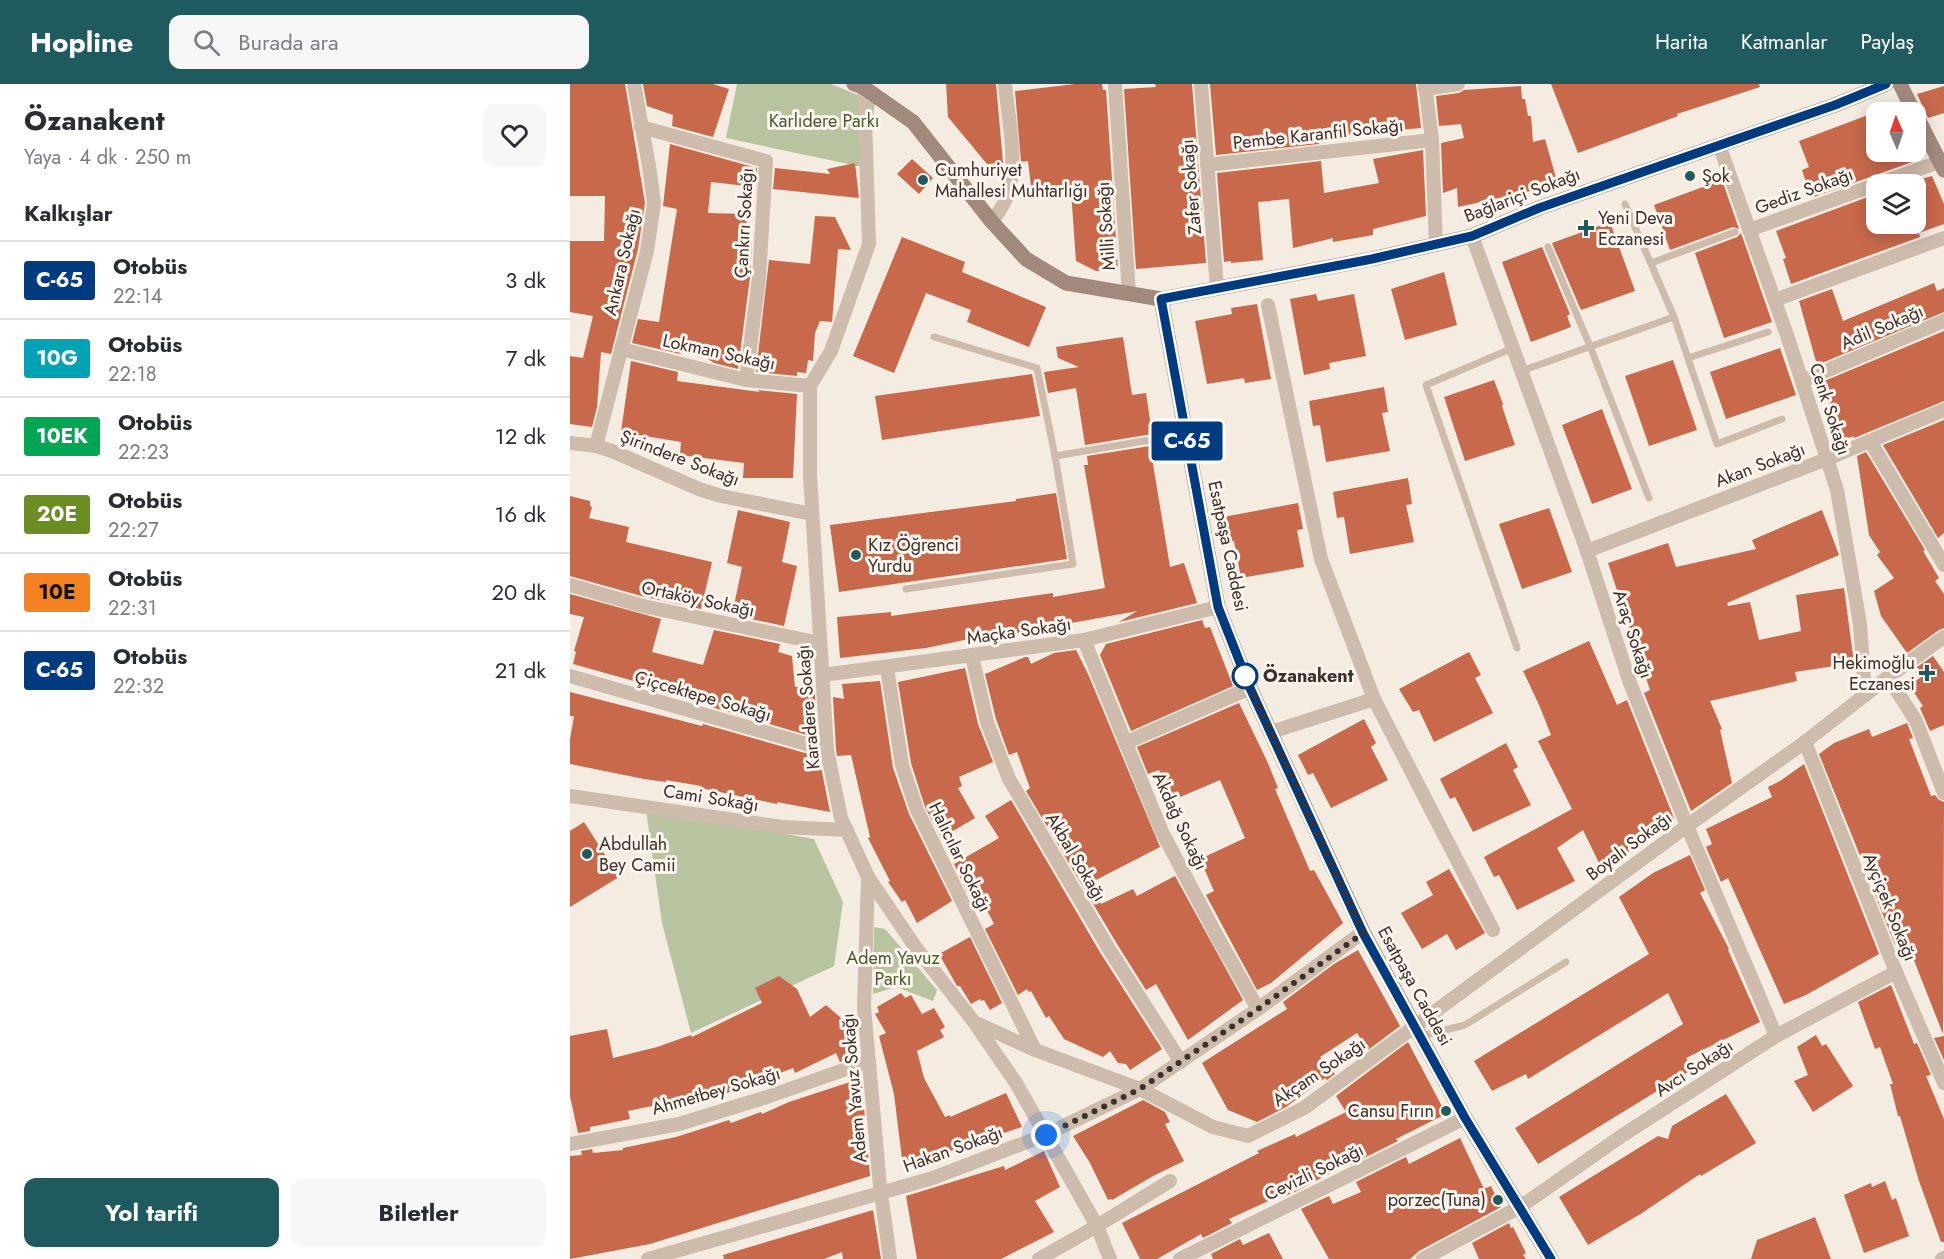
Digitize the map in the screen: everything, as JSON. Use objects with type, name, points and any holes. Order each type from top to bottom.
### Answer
[{"type":"street","name":"Ankara Sokağı","points":[[596,446],[646,251],[654,203],[634,84]]},
{"type":"street","points":[[992,222],[1007,196],[1011,181],[1012,165],[1005,84]]},
{"type":"street","name":"Milli Sokağı","points":[[1114,84],[1129,294]]},
{"type":"street","name":"Zafer Sokağı","points":[[1201,84],[1217,288]]},
{"type":"street","points":[[1436,245],[1432,140],[1425,87],[1458,84]]},
{"type":"street","name":"Bağlariçi Sokağı","points":[[1161,299],[1472,236],[1539,208],[1835,105],[1886,84]]},
{"type":"street","points":[[1900,84],[1909,102]]},
{"type":"street","points":[[860,85],[913,122],[992,222],[1026,259],[1066,283],[1161,299]]},
{"type":"street","points":[[810,386],[831,351],[869,244],[860,85]]},
{"type":"street","name":"Çankırı Sokağı","points":[[641,127],[766,161],[759,279],[746,380]]},
{"type":"street","points":[[1926,135],[1942,166]]},
{"type":"street","name":"Pembe Karanfil Sokağı","points":[[1207,165],[1432,140]]},
{"type":"street","name":"Cenk Sokağı","points":[[1719,145],[1742,231],[1774,300],[1837,490],[1860,624],[1865,695]]},
{"type":"street","name":"Gediz Sokağı","points":[[1742,231],[1942,166]]},
{"type":"street","name":"Araç Sokağı","points":[[1472,236],[1587,551],[1630,683],[1687,826],[1776,1036]]},
{"type":"street","points":[[1774,300],[1944,238]]},
{"type":"street","name":"Esatpaşa Caddesi","points":[[1161,299],[1218,607],[1250,688],[1363,933],[1465,1118],[1551,1259]]},
{"type":"street","points":[[1268,305],[1321,560],[1374,699],[1493,930]]},
{"type":"street","name":"Adil Sokağı","points":[[1802,381],[1944,321]]},
{"type":"street","name":"Lokman Sokağı","points":[[621,349],[746,380],[810,386]]},
{"type":"street","name":"Karadere Sokağı","points":[[810,386],[810,475],[827,750],[841,818],[868,877],[914,945],[974,1022],[1016,1083],[1097,1226],[1110,1259]]},
{"type":"street","name":"Akan Sokağı","points":[[1587,551],[1827,459],[1944,410]]},
{"type":"street","points":[[1870,441],[1944,565]]},
{"type":"street","name":"Şirindere Sokağı","points":[[570,443],[596,446],[721,496],[812,514]]},
{"type":"street","name":"Ortaköy Sokağı","points":[[570,585],[643,606],[820,643]]},
{"type":"street","name":"Maçka Sokağı","points":[[822,675],[1084,640],[1218,607]]},
{"type":"street","name":"Boyalı Sokağı","points":[[1418,1032],[1687,826],[1805,742],[1888,677],[1944,637]]},
{"type":"street","name":"Akdağ Sokağı","points":[[1084,640],[1162,832],[1258,1009]]},
{"type":"street","name":"Akbal Sokağı","points":[[972,656],[987,722],[1009,779],[1109,949],[1181,1062]]},
{"type":"street","name":"Halıcılar Sokağı","points":[[887,668],[902,765],[917,810],[1035,1050]]},
{"type":"street","name":"Çiçcektepe Sokağı","points":[[570,676],[827,750]]},
{"type":"street","points":[[1888,677],[1916,721],[1944,793]]},
{"type":"street","points":[[1125,743],[1250,688]]},
{"type":"street","points":[[1271,732],[1374,699]]},
{"type":"street","name":"Ayçiçek Sokağı","points":[[1805,742],[1896,972],[1944,1083]]},
{"type":"street","name":"Cami Sokağı","points":[[570,796],[782,827],[847,830]]},
{"type":"street","name":"Adem Yavuz Sokağı","points":[[868,877],[864,1007],[881,1192],[890,1259]]},
{"type":"street","name":"Hakan Sokağı","points":[[648,1259],[933,1178],[1046,1135],[1140,1089],[1258,1009],[1363,933]]},
{"type":"street","name":"Avcı Sokağı","points":[[1423,1259],[1520,1207],[1623,1135],[1776,1036],[1896,972]]},
{"type":"street","points":[[974,1022],[1035,1050],[1140,1089]]},
{"type":"street","name":"Akçam Sokağı","points":[[1140,1089],[1214,1127],[1248,1136],[1304,1108],[1418,1032]]},
{"type":"street","name":"Ahmetbey Sokağı","points":[[570,1144],[679,1124],[767,1097],[869,1061]]},
{"type":"street","name":"Cevizli Sokağı","points":[[1180,1259],[1465,1118]]},
{"type":"street","points":[[1039,1259],[1170,1181]]},
{"type":"lane","points":[[1626,204],[1674,317],[1717,444],[1782,418]]},
{"type":"lane","points":[[1651,263],[1742,231]]},
{"type":"lane","points":[[1548,247],[1590,346],[1649,498]]},
{"type":"lane","points":[[1521,371],[1674,317]]},
{"type":"lane","points":[[1688,358],[1768,332]]},
{"type":"lane","points":[[906,589],[1073,564],[1055,456],[1037,368],[934,337]]},
{"type":"lane","points":[[1513,348],[1426,385],[1517,648]]},
{"type":"lane","points":[[1055,456],[1186,435]]},
{"type":"lane","points":[[1418,1032],[1465,1025],[1566,962]]},
{"type":"green space","name":"Karlıdere Parkı","points":[[737,84],[831,84],[875,102],[867,168],[726,138]]},
{"type":"green space","points":[[646,810],[814,839],[843,902],[834,966],[691,1033],[662,923]]},
{"type":"green space","name":"Adem Yavuz Parkı","points":[[874,927],[885,929],[937,990],[933,1001],[896,987],[873,994]]},
{"type":"building","points":[[570,84],[625,84],[645,203],[638,249],[611,354],[601,352],[597,407],[592,427],[570,424],[570,356],[583,358],[593,316],[570,312],[570,241],[604,241],[605,196],[570,196]]},
{"type":"building","points":[[643,84],[713,84],[729,89],[713,137],[672,126],[673,115],[647,106]]},
{"type":"building","points":[[946,84],[996,84],[1003,163],[987,164],[948,117]]},
{"type":"building","points":[[1075,84],[1102,84],[1103,90],[1106,90],[1118,270],[1096,271],[1076,261],[1071,191],[1032,195],[1028,161],[1021,162],[1015,91]]},
{"type":"building","points":[[1155,84],[1192,84],[1206,263],[1136,269],[1124,89],[1156,87]]},
{"type":"building","points":[[1210,84],[1416,84],[1421,128],[1318,137],[1319,144],[1216,155]]},
{"type":"building","points":[[1551,84],[1759,84],[1760,87],[1677,114],[1678,116],[1578,153]]},
{"type":"building","points":[[1521,86],[1522,99],[1525,99],[1528,116],[1531,116],[1533,142],[1545,139],[1558,185],[1458,207],[1457,188],[1443,193],[1441,143],[1464,138],[1461,124],[1439,126],[1436,96],[1459,93],[1464,90]]},
{"type":"building","points":[[1944,86],[1944,113],[1928,118],[1926,102],[1921,102],[1917,94]]},
{"type":"building","points":[[1866,116],[1866,162],[1912,162],[1878,174],[1866,174],[1866,178],[1811,198],[1802,170],[1809,167],[1799,141]]},
{"type":"building","points":[[670,144],[757,168],[755,187],[711,182],[708,213],[747,214],[746,243],[752,243],[738,369],[714,363],[702,355],[681,349],[681,354],[632,343],[638,319],[659,322],[677,209],[663,206]]},
{"type":"building","points":[[1423,150],[1426,216],[1373,229],[1373,235],[1333,242],[1333,238],[1293,248],[1289,199],[1258,202],[1263,260],[1224,262],[1217,173],[1321,161],[1324,193],[1379,183],[1373,159]]},
{"type":"building","points":[[912,159],[933,178],[919,194],[897,174]]},
{"type":"building","points":[[855,163],[859,198],[773,189],[775,168],[830,174],[827,169]]},
{"type":"building","points":[[1932,176],[1944,204],[1944,224],[1926,230],[1926,178]]},
{"type":"building","points":[[1722,180],[1739,229],[1733,227],[1670,250],[1654,205]]},
{"type":"building","points":[[1866,198],[1866,234],[1919,234],[1920,237],[1791,284],[1783,259],[1786,258],[1776,231]]},
{"type":"building","points":[[815,216],[835,217],[851,250],[838,249],[832,322],[820,321],[815,333],[813,361],[808,360],[806,373],[797,372],[797,376],[756,372],[769,260],[810,264]]},
{"type":"building","points":[[1610,222],[1635,291],[1581,310],[1552,243]]},
{"type":"building","points":[[1741,233],[1772,322],[1724,338],[1695,253],[1737,237]]},
{"type":"building","points":[[902,237],[965,262],[962,272],[1046,307],[1029,347],[967,322],[971,310],[926,293],[894,373],[853,356]]},
{"type":"building","points":[[1542,247],[1570,314],[1567,316],[1571,327],[1531,342],[1502,262]]},
{"type":"building","points":[[1444,272],[1457,325],[1405,340],[1391,289]]},
{"type":"building","points":[[1934,283],[1937,291],[1944,288],[1944,312],[1817,365],[1799,301],[1832,289],[1843,321]]},
{"type":"building","points":[[1316,294],[1318,301],[1354,294],[1366,356],[1329,363],[1330,369],[1304,375],[1290,299]]},
{"type":"building","points":[[1257,304],[1271,379],[1245,383],[1244,378],[1207,384],[1195,321],[1232,314],[1231,308]]},
{"type":"building","points":[[1944,331],[1944,401],[1854,438],[1854,436],[1843,440],[1822,382]]},
{"type":"building","points":[[1123,337],[1132,395],[1146,393],[1152,434],[1085,445],[1076,388],[1048,393],[1044,372],[1079,367],[1058,358],[1056,347]]},
{"type":"building","points":[[1780,348],[1796,395],[1726,419],[1710,372]]},
{"type":"building","points":[[1673,360],[1697,430],[1649,446],[1625,376]]},
{"type":"building","points":[[631,361],[678,372],[677,381],[760,392],[757,390],[797,394],[793,478],[743,478],[744,463],[680,455],[681,442],[621,432]]},
{"type":"building","points":[[1032,374],[1040,416],[882,440],[875,396]]},
{"type":"building","points":[[1494,380],[1515,445],[1465,461],[1444,397]]},
{"type":"building","points":[[1384,387],[1388,412],[1382,413],[1390,451],[1326,462],[1320,425],[1313,426],[1309,401]]},
{"type":"building","points":[[1602,409],[1632,489],[1592,504],[1562,425]]},
{"type":"building","points":[[1944,420],[1944,533],[1938,538],[1883,445]]},
{"type":"building","points":[[1150,446],[1170,567],[1184,563],[1197,603],[1119,622],[1137,611],[1017,633],[1017,629],[926,648],[840,658],[837,617],[891,612],[891,616],[1053,593],[1053,597],[1105,588],[1084,465],[1088,465],[1087,456]]},
{"type":"building","points":[[1866,452],[1925,550],[1923,551],[1939,578],[1935,581],[1944,594],[1944,628],[1907,653],[1881,616],[1874,591],[1894,578],[1877,555],[1880,552],[1869,535],[1857,456]]},
{"type":"building","points":[[1408,478],[1412,504],[1406,505],[1414,542],[1350,554],[1344,517],[1337,518],[1333,492]]},
{"type":"building","points":[[1056,493],[1067,559],[839,592],[830,525],[1016,501],[1016,499]]},
{"type":"building","points":[[570,496],[590,501],[592,507],[589,518],[629,527],[626,542],[712,562],[701,609],[645,597],[570,576]]},
{"type":"building","points":[[1298,503],[1303,529],[1297,530],[1304,567],[1241,578],[1234,541],[1227,543],[1223,517]]},
{"type":"building","points":[[1549,508],[1572,572],[1522,589],[1499,524]]},
{"type":"building","points":[[738,510],[790,522],[782,562],[797,566],[784,626],[732,615],[742,567],[727,563]]},
{"type":"building","points":[[1822,510],[1839,555],[1727,603],[1728,606],[1750,602],[1759,640],[1801,631],[1796,595],[1844,588],[1854,663],[1795,672],[1797,681],[1710,701],[1722,729],[1720,730],[1732,783],[1691,811],[1644,693],[1650,690],[1608,563],[1668,543],[1676,567],[1756,549],[1752,540]]},
{"type":"building","points":[[570,594],[661,619],[652,652],[703,665],[714,630],[780,644],[778,652],[792,656],[795,687],[809,686],[808,693],[815,694],[817,738],[708,706],[709,702],[573,664],[576,652],[574,651],[584,617],[570,614]]},
{"type":"building","points":[[1202,620],[1205,628],[1210,627],[1233,686],[1131,731],[1100,655],[1106,644]]},
{"type":"building","points":[[1589,641],[1617,705],[1627,700],[1675,821],[1636,848],[1600,865],[1583,830],[1557,848],[1575,881],[1517,910],[1499,875],[1494,877],[1484,857],[1572,809],[1538,741],[1551,735],[1523,671]]},
{"type":"building","points":[[1076,650],[1160,847],[1090,883],[1101,904],[1133,889],[1137,896],[1175,876],[1243,1000],[1188,1040],[1156,984],[1146,990],[1117,944],[1026,791],[1030,788],[1017,752],[1009,755],[996,719],[985,674],[1025,657],[1028,657],[1031,664],[1054,653]]},
{"type":"building","points":[[1469,652],[1481,675],[1475,678],[1493,713],[1434,742],[1419,710],[1413,712],[1399,689]]},
{"type":"building","points":[[1933,656],[1944,672],[1944,725],[1930,731],[1920,708],[1923,706],[1909,685],[1923,676],[1917,667]]},
{"type":"building","points":[[965,668],[978,724],[993,762],[959,777],[962,786],[958,788],[975,818],[941,838],[925,807],[911,763],[898,682]]},
{"type":"building","points":[[880,681],[893,768],[909,814],[952,901],[917,923],[905,900],[902,902],[888,882],[890,881],[868,838],[870,837],[851,755],[837,756],[833,697],[844,699],[842,684]]},
{"type":"building","points":[[570,692],[702,726],[703,724],[819,757],[830,812],[777,802],[777,804],[701,788],[701,786],[644,779],[570,764],[570,739],[574,716],[570,716]]},
{"type":"building","points":[[1239,703],[1267,761],[1278,788],[1275,789],[1310,871],[1314,870],[1343,923],[1271,983],[1257,990],[1206,895],[1214,891],[1200,859],[1245,838],[1220,780],[1173,800],[1159,770],[1148,774],[1137,747]]},
{"type":"building","points":[[1364,719],[1376,743],[1371,747],[1388,780],[1331,808],[1313,773],[1308,775],[1298,755]]},
{"type":"building","points":[[1907,723],[1913,738],[1909,739],[1931,796],[1935,795],[1944,802],[1943,1034],[1906,940],[1895,945],[1874,892],[1886,887],[1872,853],[1861,858],[1819,754],[1834,743],[1869,729],[1872,737]]},
{"type":"building","points":[[1506,743],[1518,767],[1513,770],[1531,805],[1473,832],[1455,797],[1450,799],[1440,779]]},
{"type":"building","points":[[1804,764],[1879,954],[1806,995],[1784,1004],[1728,878],[1721,882],[1706,847],[1712,844],[1706,829],[1772,797],[1768,787]]},
{"type":"building","points":[[1011,800],[1101,954],[1162,1049],[1130,1070],[1126,1064],[1118,1063],[1110,1051],[1103,1057],[1064,1039],[1049,1016],[1046,1018],[1031,991],[1027,989],[1018,995],[985,929],[994,924],[974,888],[967,892],[954,864],[999,838],[985,816]]},
{"type":"building","name":"Abdullah Bey Camii","points":[[584,822],[619,877],[570,907],[570,831]]},
{"type":"building","points":[[1690,855],[1705,890],[1700,893],[1729,949],[1760,1022],[1686,1058],[1693,1069],[1538,1164],[1515,1128],[1683,1024],[1668,993],[1528,1079],[1526,1074],[1492,1091],[1474,1061],[1649,954],[1619,897],[1653,873]]},
{"type":"building","points":[[1449,869],[1485,933],[1456,950],[1447,934],[1422,949],[1401,913],[1433,895],[1426,882]]},
{"type":"building","points":[[970,937],[1002,1003],[990,1010],[984,1000],[980,999],[971,1004],[960,986],[957,986],[939,954]]},
{"type":"building","points":[[1358,950],[1400,1026],[1368,1050],[1357,1033],[1320,1057],[1335,1074],[1327,1080],[1325,1078],[1286,1107],[1257,1122],[1228,1110],[1202,1063],[1287,1009],[1283,1002],[1334,964]]},
{"type":"building","points":[[779,976],[797,989],[810,1017],[826,1005],[849,1025],[857,1056],[840,1062],[836,1053],[795,1073],[793,1068],[698,1104],[697,1102],[668,1109],[666,1103],[628,1111],[630,1119],[590,1127],[590,1131],[578,1133],[570,1096],[570,1036],[607,1029],[613,1058],[657,1047],[691,1035],[692,1037],[762,1003],[755,988]]},
{"type":"building","points":[[1891,985],[1914,1044],[1917,1043],[1931,1075],[1926,1076],[1944,1119],[1944,1242],[1941,1242],[1919,1181],[1900,1116],[1898,1116],[1890,1084],[1893,1084],[1880,1047],[1875,1049],[1858,1002]]},
{"type":"building","points":[[901,993],[905,998],[911,995],[922,1014],[934,1008],[945,1027],[940,1030],[944,1037],[917,1051],[924,1078],[945,1117],[950,1115],[950,1117],[1006,1093],[1022,1127],[903,1167],[894,1094],[879,1036],[886,1033],[875,1014],[879,1012],[877,1007]]},
{"type":"building","points":[[1816,1035],[1822,1046],[1826,1044],[1853,1086],[1813,1112],[1794,1081],[1808,1075],[1797,1047]]},
{"type":"building","points":[[1944,1036],[1944,1060],[1934,1038]]},
{"type":"building","points":[[1408,1042],[1446,1114],[1396,1139],[1398,1141],[1350,1165],[1349,1163],[1293,1193],[1266,1202],[1229,1219],[1232,1223],[1203,1238],[1201,1234],[1157,1259],[1140,1259],[1122,1223],[1259,1153],[1257,1151],[1295,1134],[1296,1137],[1346,1112],[1336,1096]]},
{"type":"building","points":[[861,1073],[870,1176],[650,1244],[570,1259],[570,1156],[582,1155],[581,1151],[592,1149],[593,1153],[623,1150],[623,1148],[676,1137],[729,1120],[731,1123],[850,1082],[848,1078]]},
{"type":"building","points":[[1726,1094],[1756,1143],[1701,1176],[1700,1174],[1642,1213],[1588,1245],[1559,1197],[1658,1136],[1668,1139],[1672,1126]]},
{"type":"building","points":[[1143,1100],[1165,1112],[1170,1122],[1165,1124],[1184,1161],[1112,1200],[1108,1200],[1090,1163],[1073,1136]]},
{"type":"building","points":[[1460,1138],[1484,1189],[1491,1186],[1501,1207],[1419,1251],[1410,1259],[1329,1259],[1301,1209],[1329,1196],[1333,1204],[1361,1192],[1356,1182],[1406,1157],[1409,1164]]},
{"type":"building","points":[[1044,1151],[1060,1187],[1035,1201],[1054,1232],[1001,1259],[917,1259],[906,1196],[1004,1166],[1005,1170]]},
{"type":"building","points":[[1885,1181],[1892,1200],[1896,1198],[1909,1236],[1864,1253],[1844,1195],[1871,1183],[1872,1187]]},
{"type":"building","points":[[873,1210],[881,1259],[843,1259],[842,1252],[824,1259],[724,1259],[723,1255]]},
{"type":"building","points":[[1815,1217],[1831,1259],[1751,1259],[1757,1240]]},
{"type":"building","points":[[1509,1223],[1526,1253],[1523,1255],[1526,1259],[1479,1259],[1472,1243]]},
{"type":"building","points":[[1269,1233],[1283,1259],[1213,1259],[1211,1254],[1240,1239],[1243,1245]]},
{"type":"bus line","name":"C-65","points":[[1551,1259],[1465,1118],[1363,933],[1250,688],[1218,607],[1161,299],[1372,259],[1472,236],[1539,208],[1835,105],[1886,84]]},
{"type":"place","name":"Şok","points":[[1690,176]]},
{"type":"place","name":"Cumhuriyet Mahallesi Muhtarlığı","points":[[923,180]]},
{"type":"place","name":"Yeni Deva Eczanesi","points":[[1586,228]]},
{"type":"place","name":"Kız Öğrenci Yurdu","points":[[856,555]]},
{"type":"place","name":"Hekimoğlu Eczanesi","points":[[1927,673]]},
{"type":"place","name":"Özanakent","points":[[1245,676]]},
{"type":"place","name":"Abdullah Bey Camii","points":[[587,854]]},
{"type":"place","name":"Cansu Fırın","points":[[1446,1111]]},
{"type":"place","name":"porzec(Tuna)","points":[[1498,1200]]},
{"type":"route","points":[[1046,1135],[1140,1089],[1258,1009],[1363,933],[1242,668],[1245,676]]}]
